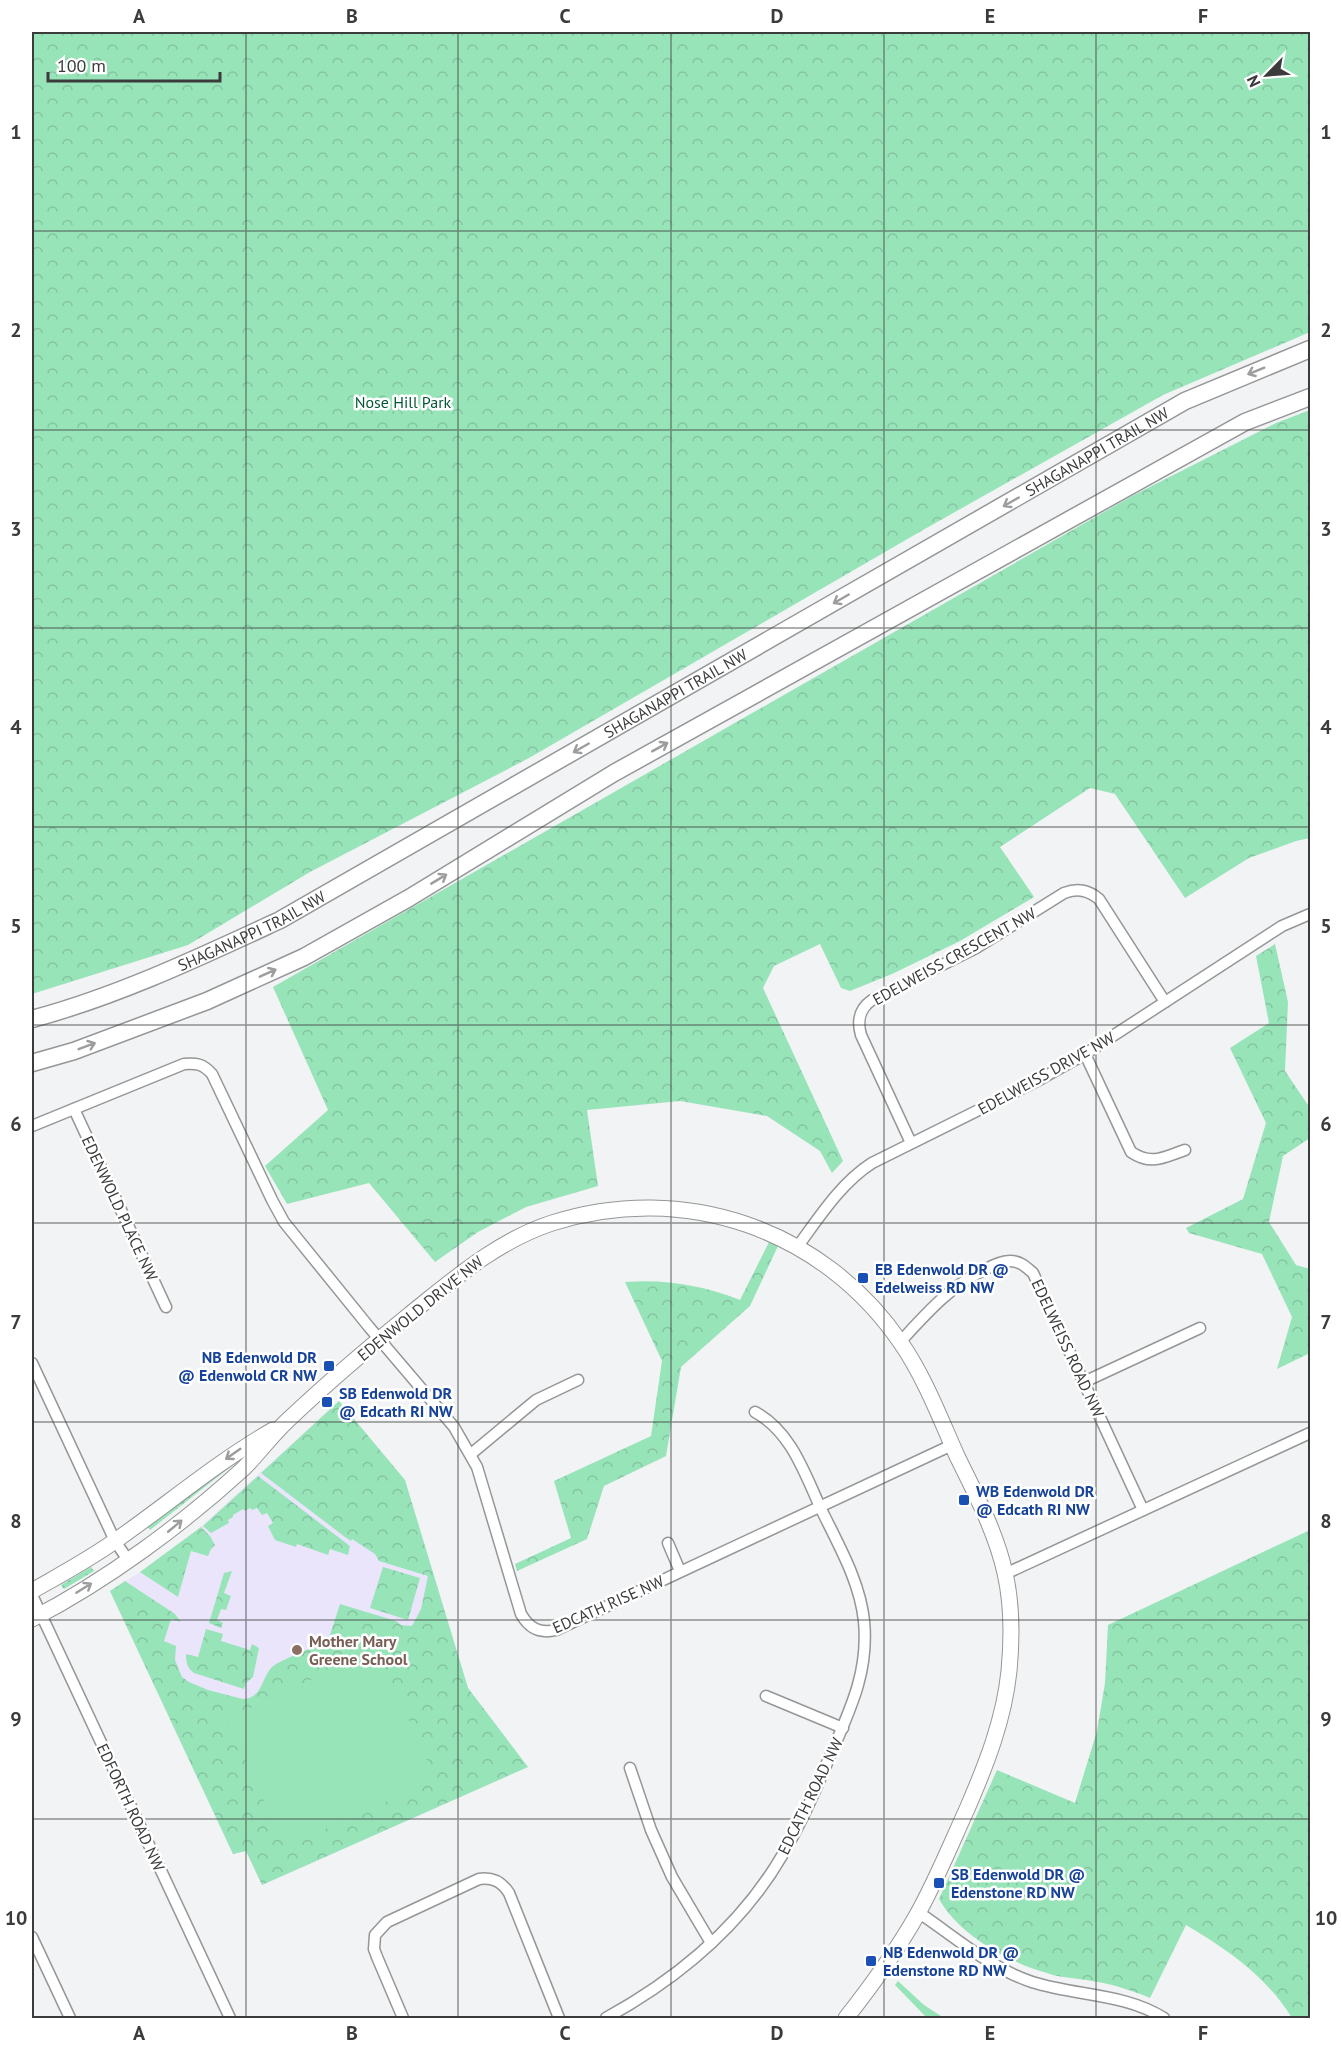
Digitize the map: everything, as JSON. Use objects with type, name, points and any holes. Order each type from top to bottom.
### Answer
[{"type":"main road","name":"SHAGANAPPI TRAIL NW","points":[[32,1019],[113,992],[188,963],[280,920],[1185,401],[1311,349]]},
{"type":"main road","points":[[32,1063],[74,1051],[207,1001],[304,957],[409,898],[624,767],[1245,422],[1311,397]]},
{"type":"street","name":"EDELWEISS CRESCENT NW","points":[[911,1143],[861,1035],[859,1027],[862,1010],[872,1000],[976,948],[1064,893],[1082,890],[1092,893],[1099,899],[1165,1002]]},
{"type":"street","name":"EDELWEISS DRIVE NW","points":[[798,1246],[838,1193],[858,1172],[911,1143],[1013,1094],[1084,1054],[1282,926],[1311,914]]},
{"type":"street","points":[[1084,1054],[1131,1152],[1154,1161],[1185,1150]]},
{"type":"street","name":"EDCATH RISE NW","points":[[74,1109],[184,1064],[195,1063],[207,1068],[284,1222],[379,1340],[454,1427],[471,1454],[521,1614],[526,1623],[533,1628],[548,1632],[556,1630],[952,1445]]},
{"type":"street","points":[[32,1126],[74,1109]]},
{"type":"street","name":"EDENWOLD PLACE NW","points":[[74,1109],[166,1307]]},
{"type":"street","name":"EDENWOLD DRIVE NW","points":[[36,1616],[128,1560],[164,1535],[225,1485],[248,1464],[284,1424],[379,1340],[484,1256],[513,1240],[549,1224],[582,1215],[628,1208],[689,1210],[717,1215],[752,1226],[798,1246],[855,1288],[900,1342],[915,1367],[988,1524],[1005,1574],[1011,1640],[1009,1673],[1000,1724],[981,1775],[918,1912],[879,1977],[846,2019]]},
{"type":"street","name":"EDELWEISS ROAD NW","points":[[900,1342],[940,1299],[964,1280],[996,1264],[1012,1260],[1024,1265],[1033,1273],[1143,1510]]},
{"type":"street","points":[[1084,1382],[1200,1328]]},
{"type":"street","points":[[32,1363],[116,1541],[128,1560]]},
{"type":"street","points":[[471,1454],[536,1400],[578,1380]]},
{"type":"street","name":"EDCATH ROAD NW","points":[[606,2019],[684,1969],[750,1901],[782,1856],[809,1804],[843,1728],[861,1680],[865,1659],[864,1622],[856,1584],[789,1443],[778,1428],[767,1418],[755,1412]]},
{"type":"street","name":"EDENWOLD DRIVE NW","points":[[32,1593],[116,1541],[237,1451],[284,1424]]},
{"type":"street","points":[[1005,1574],[1311,1433]]},
{"type":"street","points":[[668,1543],[680,1571]]},
{"type":"street","name":"EDFORTH ROAD NW","points":[[32,1593],[36,1616],[230,2019]]},
{"type":"street","points":[[766,1696],[843,1728]]},
{"type":"street","points":[[630,1768],[651,1830],[672,1877],[711,1943]]},
{"type":"street","points":[[403,2019],[374,1949],[375,1935],[387,1922],[479,1879],[486,1878],[504,1884],[509,1893],[559,2019]]},
{"type":"street","points":[[918,1912],[995,1965],[1011,1973],[1054,1988],[1124,2001],[1142,2007],[1164,2019]]},
{"type":"street","points":[[32,1937],[70,2019]]},
{"type":"shaded area","name":"Mother Mary Greene School","points":[[339,1401],[405,1480],[468,1688],[528,1767],[262,1885],[246,1851],[233,1854],[110,1591],[153,1564],[194,1533]]},
{"type":"green space","name":"Nose Hill Park","points":[[32,32],[1310,32],[1310,332],[1163,395],[923,530],[529,758],[310,872],[188,945],[32,994]]},
{"type":"green space","points":[[1310,410],[1310,838],[1249,858],[1185,898],[1115,794],[1090,788],[1000,847],[1034,897],[960,941],[892,974],[850,991],[841,988],[820,944],[774,966],[763,988],[843,1161],[832,1173],[820,1151],[767,1116],[680,1101],[587,1110],[598,1186],[526,1207],[478,1232],[435,1262],[369,1183],[287,1204],[265,1166],[328,1110],[273,987],[1132,496],[1276,423]]},
{"type":"green space","points":[[1275,944],[1288,1002],[1285,1071],[1310,1108],[1310,1138],[1283,1156],[1269,1222],[1296,1265],[1310,1269],[1310,1353],[1277,1369],[1292,1317],[1262,1254],[1189,1233],[1186,1228],[1243,1199],[1266,1123],[1230,1048],[1269,1023],[1256,956]]},
{"type":"green space","points":[[769,1242],[778,1246],[750,1306],[681,1367],[666,1456],[604,1486],[587,1539],[517,1571],[515,1564],[571,1538],[554,1481],[651,1436],[662,1361],[625,1282],[654,1281],[683,1284],[712,1290],[740,1300]]},
{"type":"green space","name":"Mother Mary Greene School","points":[[339,1401],[405,1480],[468,1688],[528,1767],[262,1885],[246,1851],[233,1854],[110,1591],[125,1581],[175,1614],[181,1622],[171,1619],[164,1641],[176,1646],[175,1660],[182,1677],[208,1690],[243,1699],[258,1692],[275,1665],[328,1641],[340,1604],[396,1621],[401,1625],[412,1626],[421,1609],[428,1576],[379,1561],[375,1554],[345,1537],[261,1473]]},
{"type":"green space","points":[[233,1462],[234,1464],[150,1530],[147,1526]]},
{"type":"green space","points":[[258,1476],[350,1546],[348,1555],[330,1549],[328,1555],[297,1544],[296,1547],[275,1540],[268,1526],[273,1523],[267,1513],[262,1515],[257,1508],[245,1511],[243,1509],[228,1520],[229,1523],[211,1533],[203,1526]]},
{"type":"green space","points":[[201,1527],[215,1545],[208,1556],[191,1551],[178,1597],[140,1572]]},
{"type":"green space","points":[[1310,1530],[1310,2018],[1292,2018],[1270,1989],[1245,1965],[1186,1925],[1150,1998],[1114,1986],[1058,1976],[1016,1962],[986,1945],[959,1924],[939,1899],[997,1770],[1075,1803],[1097,1731],[1105,1683],[1108,1625]]},
{"type":"green space","points":[[91,1567],[94,1571],[64,1589],[61,1585]]},
{"type":"green space","points":[[383,1567],[420,1578],[408,1620],[370,1608]]},
{"type":"green space","points":[[232,1571],[224,1593],[231,1596],[226,1610],[221,1609],[217,1620],[223,1623],[221,1628],[209,1623],[224,1573]]},
{"type":"green space","points":[[206,1629],[223,1634],[221,1641],[250,1650],[252,1644],[259,1648],[253,1677],[246,1683],[244,1689],[194,1673],[188,1667],[186,1654],[198,1657]]},
{"type":"green space","points":[[376,1650],[436,1779],[285,1847],[226,1719]]},
{"type":"green space","points":[[898,1981],[924,2005],[944,2018],[927,2018],[895,1985]]},
{"type":"place","name":"EB Edenwold DR @ Edelweiss RD NW","points":[[863,1278]]},
{"type":"place","name":"NB Edenwold DR @ Edenwold CR NW","points":[[329,1366]]},
{"type":"place","name":"SB Edenwold DR @ Edcath RI NW","points":[[327,1402]]},
{"type":"place","name":"WB Edenwold DR @ Edcath RI NW","points":[[964,1500]]},
{"type":"place","name":"Mother Mary Greene School","points":[[297,1650]]},
{"type":"place","name":"SB Edenwold DR @ Edenstone RD NW","points":[[939,1883]]},
{"type":"place","name":"NB Edenwold DR @ Edenstone RD NW","points":[[871,1961]]}]
